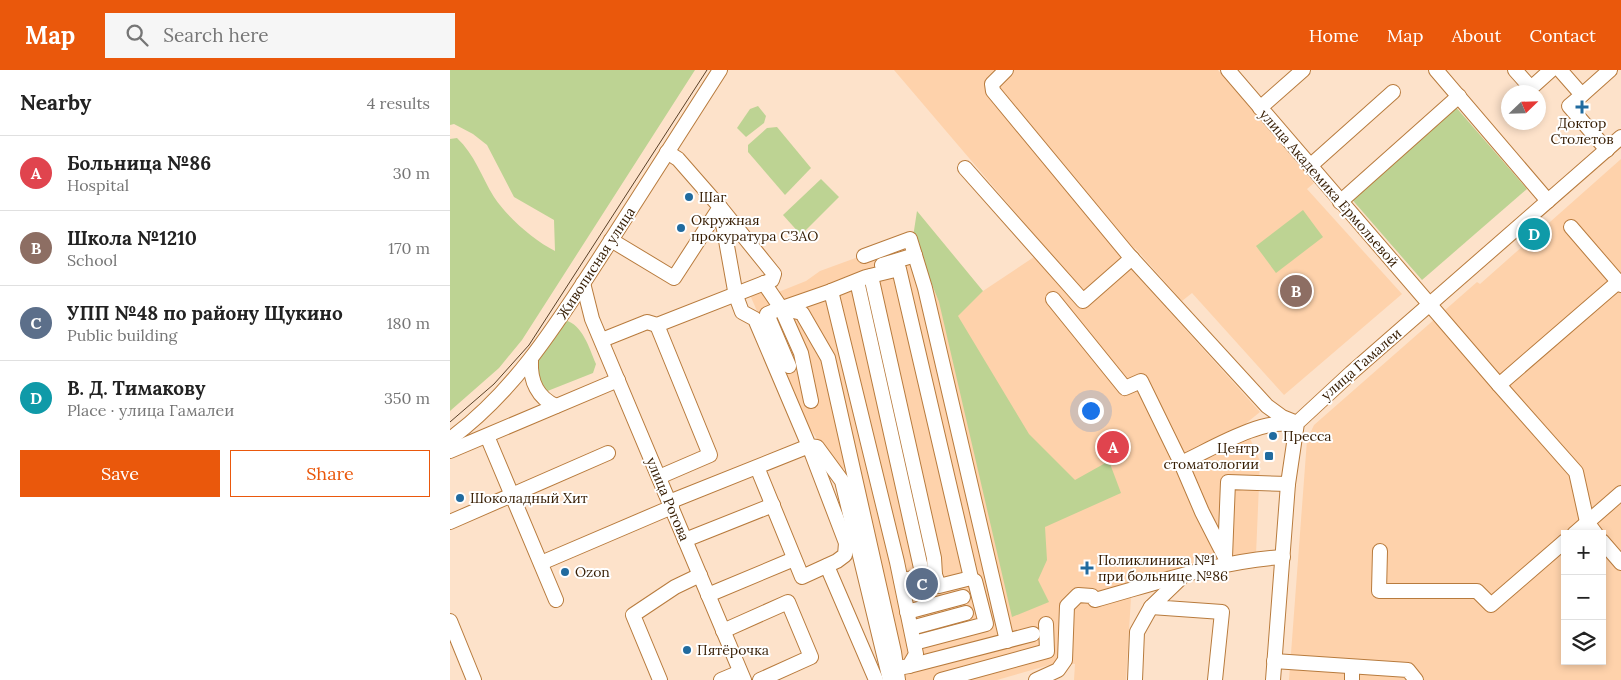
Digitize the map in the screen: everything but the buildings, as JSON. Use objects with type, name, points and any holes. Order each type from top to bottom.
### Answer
[{"type":"street","name":"Живописная улица","points":[[450,439],[484,411],[531,361],[564,313],[720,70]]},
{"type":"street","points":[[1006,70],[992,84],[993,91],[1132,258],[1267,406],[1296,425]]},
{"type":"street","points":[[1260,108],[1303,70]]},
{"type":"street","points":[[1515,70],[1531,88],[1551,70]]},
{"type":"street","points":[[1560,70],[1582,95]]},
{"type":"street","points":[[1606,150],[1569,106],[1610,70]]},
{"type":"street","name":"улица Академика Ермольевой","points":[[1237,73],[1260,108],[1498,385],[1576,472],[1587,522]]},
{"type":"street","points":[[1443,73],[1459,96],[1548,201]]},
{"type":"street","points":[[1310,166],[1393,92]]},
{"type":"street","points":[[1340,202],[1459,96]]},
{"type":"street","name":"улица Гамалеи","points":[[1296,425],[1311,408],[1621,137]]},
{"type":"street","points":[[602,340],[647,322],[657,325],[736,296],[772,280],[774,274],[720,207],[678,159],[667,152]]},
{"type":"street","points":[[965,168],[1084,300],[1132,258]]},
{"type":"street","points":[[611,240],[674,278],[720,207]]},
{"type":"street","points":[[720,207],[736,296],[742,312],[754,319],[809,446],[846,543],[845,555],[827,566],[802,577],[757,467]]},
{"type":"street","points":[[1498,385],[1620,284],[1571,227]]},
{"type":"street","points":[[864,256],[910,239],[925,288],[1007,640]]},
{"type":"street","points":[[789,366],[767,314],[832,290],[915,255]]},
{"type":"street","points":[[899,269],[970,578],[939,586],[929,576],[863,276],[899,269]]},
{"type":"street","name":"улица Рогова","points":[[583,283],[592,319],[742,676]]},
{"type":"street","points":[[764,283],[781,308],[801,353],[811,401]]},
{"type":"street","points":[[832,290],[901,580],[916,654],[898,674]]},
{"type":"street","points":[[1053,299],[1125,388],[1141,381],[1225,557],[1228,482],[1288,484]]},
{"type":"street","points":[[781,308],[802,313],[828,358],[898,674]]},
{"type":"street","points":[[564,313],[579,312],[592,319]]},
{"type":"street","points":[[657,325],[710,455],[659,477]]},
{"type":"street","points":[[531,361],[532,374],[539,394],[546,402],[556,406]]},
{"type":"street","points":[[450,451],[618,380]]},
{"type":"street","points":[[1180,463],[1248,432],[1281,422],[1296,425]]},
{"type":"street","points":[[1273,680],[1288,484],[1296,425]]},
{"type":"street","points":[[487,436],[556,600]]},
{"type":"street","points":[[541,563],[670,504],[757,467],[809,446],[817,448],[842,481],[898,674]]},
{"type":"street","points":[[450,522],[608,453]]},
{"type":"street","points":[[1578,530],[1621,493]]},
{"type":"street","points":[[685,540],[772,505]]},
{"type":"street","points":[[1587,522],[1593,530]]},
{"type":"street","points":[[1380,551],[1379,591],[1477,591],[1491,605],[1561,544]]},
{"type":"street","points":[[1606,546],[1621,563]]},
{"type":"street","points":[[1036,680],[1058,670],[1065,660],[1067,606],[1078,595],[1092,596],[1095,600],[1185,574],[1267,558],[1283,557]]},
{"type":"street","points":[[708,595],[794,559]]},
{"type":"street","points":[[827,566],[876,680]]},
{"type":"street","points":[[1135,680],[1137,632],[1151,607],[1185,574]]},
{"type":"street","points":[[660,680],[633,615],[675,587],[700,575]]},
{"type":"street","points":[[901,580],[929,576]]},
{"type":"street","points":[[914,643],[986,624],[975,581]]},
{"type":"street","points":[[907,612],[963,597]]},
{"type":"street","points":[[723,631],[788,602],[811,657],[760,680]]},
{"type":"street","points":[[1151,607],[1222,612],[1215,680]]},
{"type":"street","points":[[911,628],[966,613]]},
{"type":"street","points":[[450,621],[474,680]]},
{"type":"street","points":[[941,680],[1047,652],[1046,624]]},
{"type":"street","points":[[898,674],[1007,640],[1033,634]]},
{"type":"street","points":[[1274,661],[1352,673],[1408,670],[1416,680]]},
{"type":"street","points":[[721,680],[742,676]]},
{"type":"shaded area","points":[[894,70],[1218,70],[1314,183],[1307,189],[1402,294],[1284,395],[1192,293],[1182,301],[1135,248],[1085,294]]},
{"type":"shaded area","points":[[1621,159],[1621,680],[1289,680],[1307,440],[1314,425],[1477,282],[1480,284]]},
{"type":"shaded area","points":[[913,237],[939,302],[983,291],[1037,255],[1083,306],[1129,267],[1260,412],[1244,425],[1260,461],[1256,555],[1132,581],[1126,680],[1074,680],[1075,664],[1060,662],[997,680],[904,680],[849,467],[839,470],[806,423],[750,295],[762,290],[766,297],[806,281],[820,271]]},
{"type":"green space","points":[[450,70],[695,70],[522,340],[499,368],[450,411],[450,139],[457,138],[469,151],[494,197],[506,213],[530,235],[555,251],[554,220],[514,197],[487,145],[473,134],[454,124],[450,125]]},
{"type":"green space","points":[[1454,105],[1527,189],[1422,280],[1349,196]]},
{"type":"green space","points":[[758,106],[766,116],[764,123],[746,137],[737,128],[750,109]]},
{"type":"green space","points":[[777,127],[811,168],[785,195],[748,152],[748,145],[767,128]]},
{"type":"green space","points":[[821,179],[839,197],[801,235],[783,215]]},
{"type":"green space","points":[[1303,210],[1323,237],[1276,273],[1256,246]]},
{"type":"green space","points":[[917,211],[983,291],[958,316],[1029,434],[1075,480],[1109,461],[1121,493],[1045,527],[1047,560],[1038,580],[1049,602],[1012,617],[939,302],[913,237]]},
{"type":"green space","points":[[565,320],[581,332],[596,364],[593,373],[545,392],[542,391],[535,363]]},
{"type":"tram line","points":[[450,422],[494,384],[529,345],[707,70]]},
{"type":"place","name":"Доктор Столетов","points":[[1582,107]]},
{"type":"place","name":"Шаг","points":[[689,197]]},
{"type":"place","name":"Окружная прокуратура СЗАО","points":[[681,228]]},
{"type":"place","name":"В. Д. Тимакову","points":[[1534,234]]},
{"type":"place","name":"Школа №1210","points":[[1296,291]]},
{"type":"place","name":"Пресса","points":[[1273,436]]},
{"type":"place","name":"Больница №86","points":[[1113,447]]},
{"type":"place","name":"Центр стоматологии","points":[[1269,456]]},
{"type":"place","name":"Шоколадный Хит","points":[[460,498]]},
{"type":"place","name":"Поликлиника №1 при больнице №86","points":[[1087,568]]},
{"type":"place","name":"Ozon","points":[[565,572]]},
{"type":"place","name":"УПП №48 по району Щукино","points":[[922,584]]},
{"type":"place","name":"Пятёрочка","points":[[687,650]]}]
